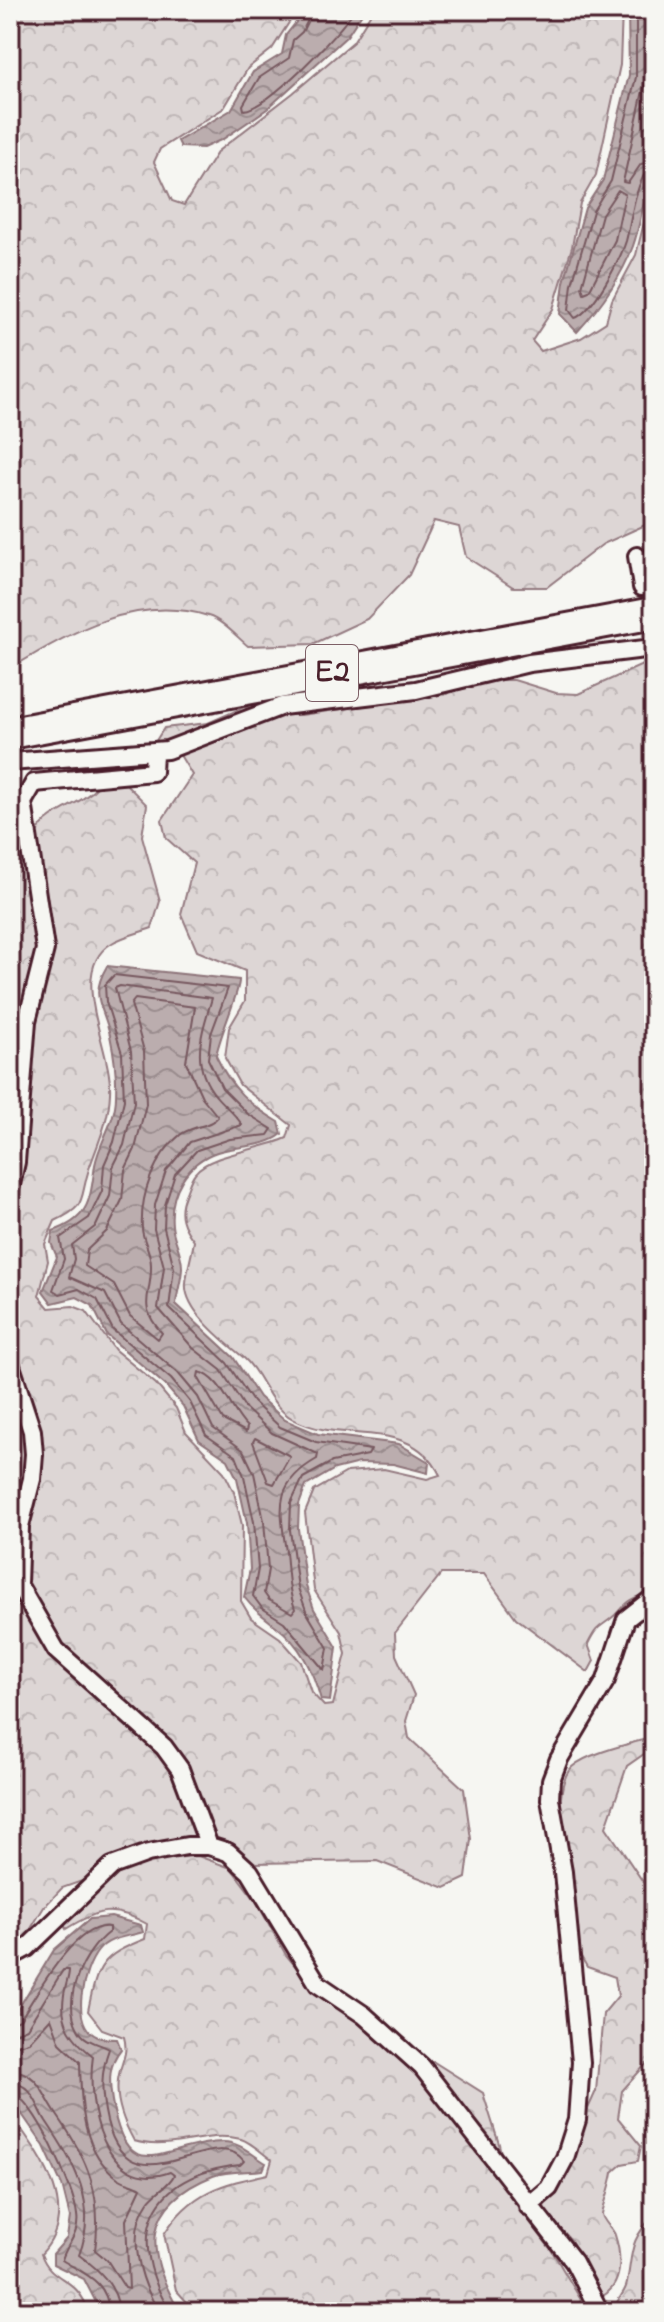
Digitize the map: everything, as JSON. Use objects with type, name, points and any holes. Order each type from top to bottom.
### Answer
[{"type":"highway","name":"E2","points":[[10,733],[651,626]]},
{"type":"street","points":[[10,762],[154,752],[180,746],[282,706],[416,690],[529,663],[651,626],[637,556]]},
{"type":"street","points":[[10,1189],[16,1162],[27,1021],[45,949],[23,802],[34,783],[153,772],[154,752]]},
{"type":"street","points":[[10,1363],[32,1431],[34,1454],[32,1479],[20,1526],[18,1584],[56,1650],[164,1747],[180,1769],[209,1846]]},
{"type":"street","points":[[528,2206],[549,2188],[565,2158],[577,2120],[581,2062],[563,1872],[550,1799],[551,1780],[559,1759],[606,1680],[626,1619],[654,1597]]},
{"type":"street","points":[[10,1957],[27,1948],[112,1866],[148,1853],[209,1846],[228,1852],[250,1872],[318,1984],[364,2015],[422,2067],[574,2262],[600,2312]]},
{"type":"green space","points":[[10,10],[297,10],[272,49],[248,68],[224,108],[160,149],[154,162],[172,201],[184,205],[218,151],[353,42],[373,10],[622,10],[620,65],[596,175],[580,203],[572,247],[553,309],[532,341],[541,351],[581,338],[606,322],[612,300],[636,255],[654,182],[654,521],[603,544],[547,587],[513,587],[466,557],[459,527],[434,521],[409,575],[367,619],[313,644],[248,646],[208,616],[182,610],[155,610],[104,620],[56,642],[10,669]]},
{"type":"green space","points":[[654,662],[654,1604],[640,1596],[635,1598],[597,1629],[588,1644],[594,1661],[588,1672],[516,1618],[484,1574],[441,1574],[395,1633],[396,1655],[414,1695],[406,1721],[409,1738],[464,1789],[471,1839],[466,1878],[445,1888],[377,1861],[254,1863],[228,1846],[200,1839],[62,1888],[44,1907],[21,1945],[10,1952],[10,825],[17,855],[31,859],[33,843],[45,822],[99,785],[126,784],[147,805],[142,836],[160,901],[152,928],[112,943],[99,956],[92,972],[94,1012],[109,1075],[109,1103],[81,1201],[73,1211],[55,1221],[45,1244],[48,1261],[39,1296],[49,1308],[73,1306],[86,1311],[115,1350],[156,1384],[176,1408],[186,1432],[224,1472],[234,1492],[242,1525],[241,1601],[251,1618],[280,1638],[301,1662],[311,1692],[324,1706],[333,1705],[346,1654],[341,1632],[314,1590],[305,1513],[314,1491],[347,1472],[384,1469],[427,1479],[440,1475],[427,1456],[412,1445],[393,1438],[312,1427],[284,1413],[251,1365],[217,1335],[191,1304],[186,1283],[194,1241],[184,1225],[181,1208],[193,1175],[202,1166],[224,1156],[287,1138],[291,1125],[240,1085],[225,1058],[229,1028],[245,1001],[245,971],[197,951],[181,914],[194,863],[166,838],[162,820],[192,775],[180,755],[155,742],[164,728],[208,723],[244,707],[266,715],[301,715],[446,694],[491,680],[514,680],[556,693],[578,694]]},
{"type":"green space","points":[[654,1737],[654,1747],[627,1766],[606,1827],[654,1898],[654,2063],[646,2064],[622,2091],[618,2118],[641,2146],[638,2161],[622,2164],[613,2172],[602,2211],[604,2220],[615,2235],[619,2270],[613,2286],[601,2297],[571,2240],[543,2209],[596,2091],[603,2014],[618,1996],[615,1977],[587,1967],[580,1955],[564,1856],[561,1801],[564,1781],[579,1762]]},
{"type":"green space","points":[[198,1856],[231,1868],[256,1901],[286,1955],[317,1992],[372,2029],[406,2066],[434,2062],[483,2093],[499,2144],[510,2196],[552,2251],[581,2300],[573,2312],[196,2312],[176,2290],[164,2234],[174,2219],[209,2192],[268,2174],[272,2160],[253,2145],[227,2137],[161,2144],[134,2141],[118,2096],[124,2037],[102,2029],[88,2011],[103,1964],[119,1951],[145,1939],[147,1924],[115,1912],[87,1917],[66,1929],[62,1920],[117,1873],[157,1859]]},
{"type":"green space","points":[[10,2113],[44,2164],[57,2200],[58,2219],[53,2237],[41,2254],[51,2270],[78,2291],[89,2312],[10,2312]]},
{"type":"green space","points":[[654,2215],[654,2312],[615,2312],[626,2287],[636,2239]]},
{"type":"water","points":[[306,10],[364,10],[347,36],[267,109],[223,139],[203,148],[181,147],[178,141],[231,110],[253,72],[282,54],[286,35]]},
{"type":"water","points":[[628,10],[654,10],[654,173],[628,258],[609,292],[577,332],[560,314],[564,282],[585,208],[603,180],[629,75]]},
{"type":"water","points":[[107,966],[239,980],[216,1056],[235,1086],[250,1102],[279,1122],[282,1134],[268,1142],[206,1157],[182,1180],[172,1213],[182,1267],[176,1304],[233,1357],[259,1397],[285,1420],[318,1434],[399,1444],[429,1462],[428,1473],[393,1464],[359,1463],[335,1469],[306,1486],[299,1505],[298,1529],[306,1586],[314,1609],[337,1647],[330,1701],[321,1700],[310,1669],[285,1633],[244,1597],[250,1569],[247,1523],[237,1478],[228,1460],[199,1440],[183,1406],[165,1385],[107,1335],[92,1305],[77,1297],[52,1303],[43,1291],[57,1257],[51,1243],[53,1231],[74,1220],[86,1206],[97,1156],[115,1105],[113,1050],[98,993]]},
{"type":"water","points":[[111,1917],[141,1925],[143,1932],[113,1940],[98,1951],[84,1983],[81,2010],[89,2031],[100,2038],[117,2039],[121,2049],[112,2067],[110,2087],[119,2129],[128,2146],[139,2154],[152,2156],[223,2142],[240,2147],[266,2163],[263,2170],[219,2174],[189,2188],[172,2201],[161,2216],[156,2233],[156,2251],[160,2270],[180,2312],[101,2312],[84,2279],[53,2264],[53,2254],[67,2238],[70,2217],[62,2185],[44,2146],[10,2097],[10,2022],[54,1950],[90,1919]]},
{"type":"tunnel","points":[[642,587],[649,635]]}]
